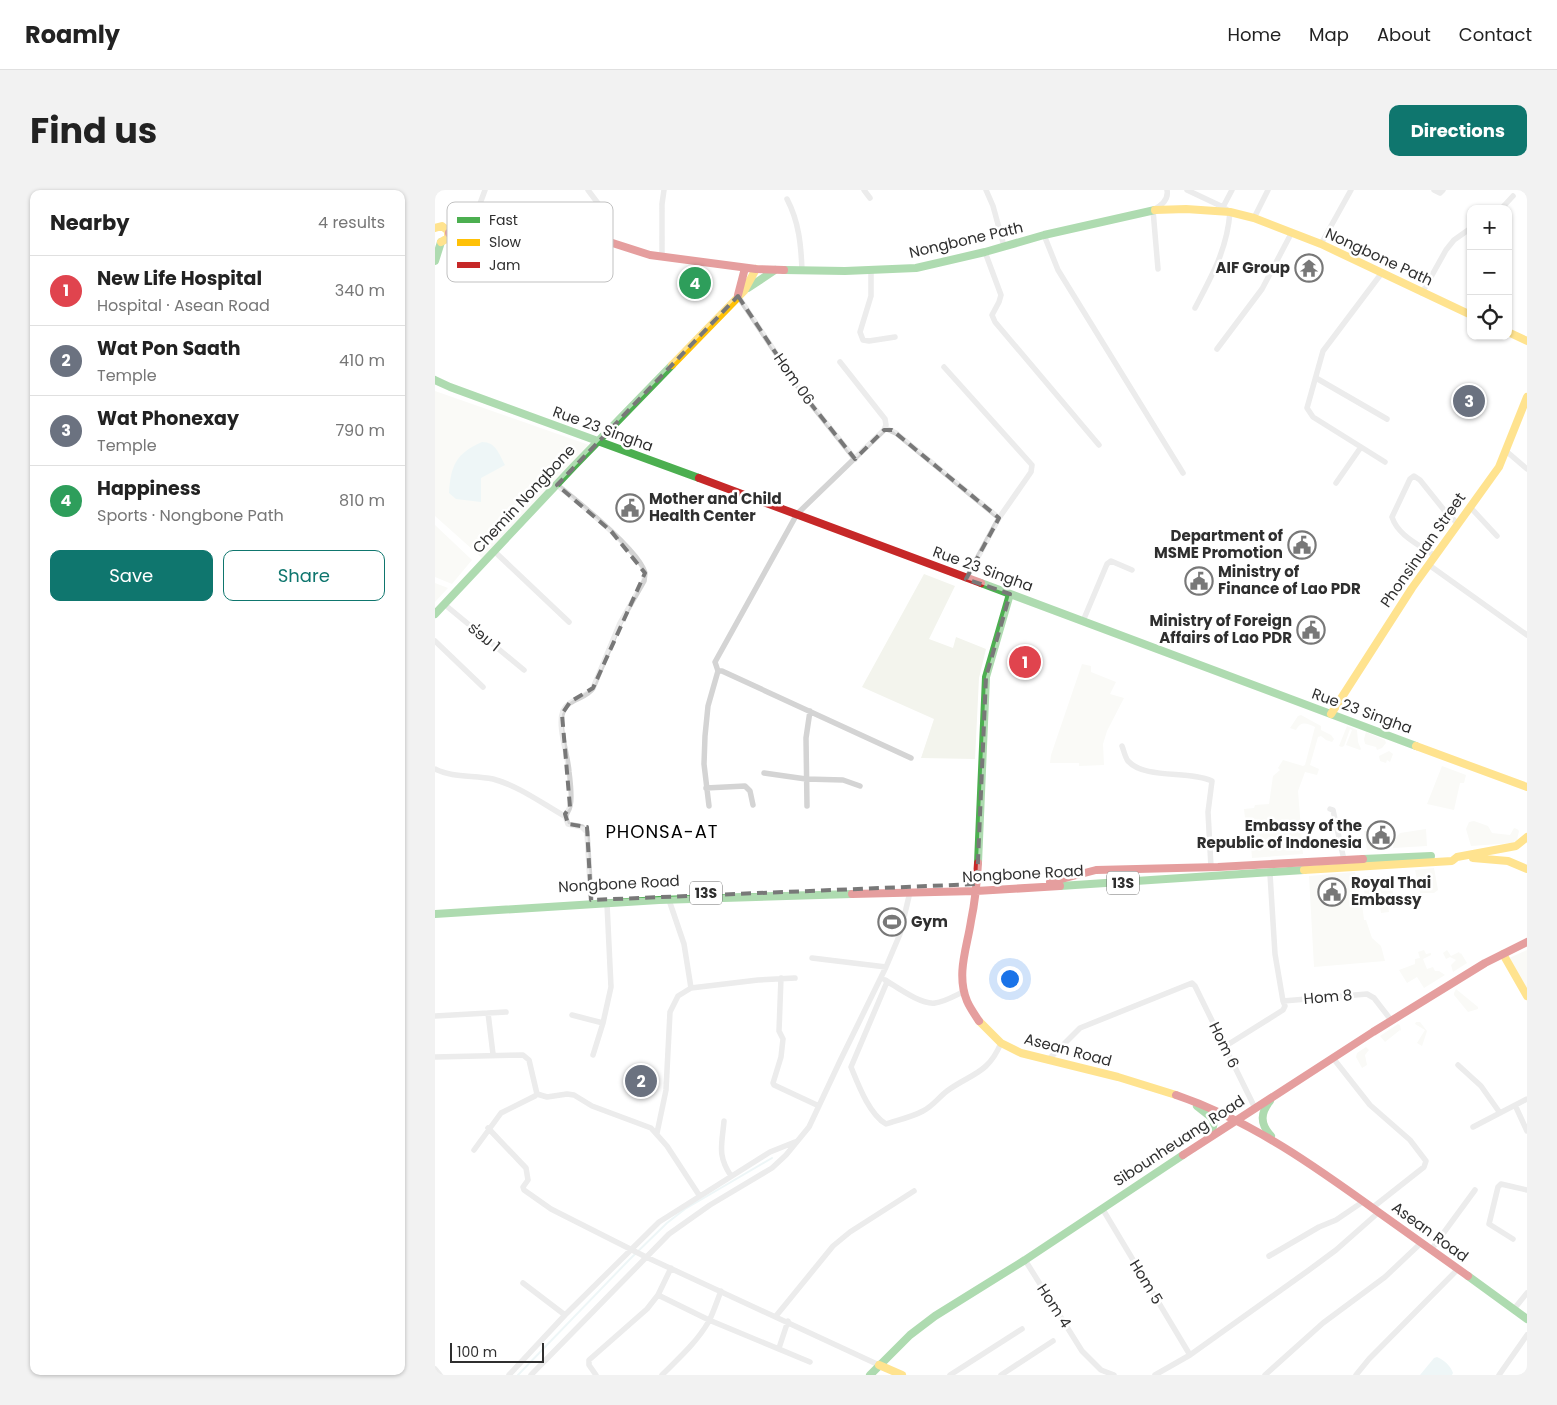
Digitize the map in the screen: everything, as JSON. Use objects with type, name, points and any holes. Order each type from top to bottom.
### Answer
[{"type":"main road","name":"Nongbone Path","points":[[613,244],[637,252],[756,269],[871,270],[916,268],[985,252],[1044,235],[1153,210],[1227,210],[1293,232],[1321,244],[1467,313]]},
{"type":"main road","points":[[435,228],[439,226],[445,227],[447,230]]},
{"type":"main road","points":[[435,261],[438,240]]},
{"type":"main road","name":"Chemin Nongbone","points":[[741,293],[745,268]]},
{"type":"main road","name":"Chemin Nongbone","points":[[435,614],[741,293],[756,269]]},
{"type":"main road","points":[[741,293],[775,270]]},
{"type":"main road","points":[[1512,334],[1527,341]]},
{"type":"main road","name":"Rue 23 Singha","points":[[435,380],[1525,788]]},
{"type":"main road","name":"Phonsinuan Street","points":[[1331,714],[1391,620],[1499,467],[1527,397]]},
{"type":"main road","name":"Asean Road","points":[[1010,594],[985,676],[976,888],[961,964],[962,980],[967,1001],[981,1024],[1001,1043],[1021,1053],[1146,1085],[1187,1098],[1236,1120],[1280,1144],[1527,1318]]},
{"type":"main road","name":"13S","points":[[1457,857],[1516,846],[1527,837]]},
{"type":"main road","name":"Nongbone Road","points":[[435,914],[669,900],[910,892],[1270,874],[1451,855],[1457,857]]},
{"type":"main road","name":"13S","points":[[1457,857],[1509,861],[1523,865],[1527,869]]},
{"type":"main road","name":"Nongbone Road","points":[[435,909],[791,889],[976,888],[1055,882],[1096,870],[1211,867],[1344,860],[1403,860]]},
{"type":"main road","name":"Sibounheuang Road","points":[[1515,947],[1527,937]]},
{"type":"main road","name":"Sibounheuang Road","points":[[870,1375],[910,1335],[935,1316],[1025,1260],[1205,1140],[1391,1020],[1485,963],[1527,942]]},
{"type":"main road","points":[[1503,954],[1527,996]]},
{"type":"main road","points":[[1280,1092],[1264,1108],[1261,1114],[1261,1121],[1269,1134],[1280,1144]]},
{"type":"main road","points":[[1187,1098],[1206,1112],[1214,1122],[1212,1131],[1205,1140]]},
{"type":"main road","points":[[879,1365],[902,1375]]},
{"type":"street","points":[[481,202],[485,190]]},
{"type":"street","points":[[588,190],[597,202]]},
{"type":"street","points":[[662,256],[662,204],[664,190]]},
{"type":"street","points":[[864,190],[870,198]]},
{"type":"street","points":[[986,190],[993,206],[1004,246]]},
{"type":"street","points":[[1158,269],[1153,210],[1166,201],[1167,190]]},
{"type":"street","points":[[1187,190],[1227,210]]},
{"type":"street","points":[[1195,308],[1221,258],[1229,230],[1227,210],[1232,190]]},
{"type":"street","points":[[1254,218],[1268,190]]},
{"type":"street","points":[[1321,244],[1351,190]]},
{"type":"street","points":[[1434,190],[1440,193],[1443,190]]},
{"type":"street","points":[[1505,205],[1513,196]]},
{"type":"street","points":[[787,199],[797,222],[801,243],[802,270]]},
{"type":"street","points":[[1422,293],[1446,250],[1454,240],[1467,231]]},
{"type":"street","points":[[1217,348],[1262,289],[1293,232]]},
{"type":"street","points":[[1044,235],[1058,270],[1183,473]]},
{"type":"street","points":[[985,252],[1001,295],[992,315],[995,322],[1099,445]]},
{"type":"street","points":[[871,270],[871,296],[860,337],[863,340],[869,341],[895,337]]},
{"type":"street","points":[[1381,274],[1323,351],[1307,408],[1313,417],[1385,462]]},
{"type":"street","name":"Hom 06","points":[[741,293],[803,394],[855,459]]},
{"type":"street","points":[[709,806],[704,764],[705,736],[708,706],[718,671],[715,662],[797,514],[884,430],[886,425],[885,419],[840,362]]},
{"type":"street","points":[[945,367],[1032,465],[1031,472],[999,518],[966,579]]},
{"type":"street","points":[[1316,378],[1387,419]]},
{"type":"street","points":[[884,430],[887,429],[896,433],[999,518]]},
{"type":"street","points":[[1336,483],[1361,447]]},
{"type":"street","points":[[1506,451],[1527,469]]},
{"type":"street","points":[[1435,556],[1400,532],[1394,525],[1392,517],[1410,479],[1414,476],[1417,477],[1458,524]]},
{"type":"street","points":[[557,485],[611,532],[639,560],[645,573],[643,581],[620,623],[593,688],[587,695],[570,702],[562,714],[561,724],[569,771],[570,806],[566,812],[566,817],[568,824],[582,827],[587,832],[591,900]]},
{"type":"street","points":[[1470,507],[1497,536]]},
{"type":"street","points":[[494,551],[569,622]]},
{"type":"street","points":[[1083,621],[1107,564],[1111,562],[1132,570]]},
{"type":"street","points":[[1429,565],[1527,635]]},
{"type":"street","name":"ຮ່ອມ 1","points":[[444,604],[524,670]]},
{"type":"street","points":[[435,641],[483,687]]},
{"type":"street","points":[[718,671],[722,671],[911,758]]},
{"type":"street","points":[[807,806],[805,738],[810,711]]},
{"type":"street","points":[[1122,746],[1126,759],[1141,770],[1212,781],[1208,812],[1211,867]]},
{"type":"street","points":[[435,769],[445,773],[495,780],[534,798],[566,817]]},
{"type":"street","points":[[764,772],[805,779],[843,780],[860,786]]},
{"type":"street","points":[[706,788],[745,786],[750,791],[753,805]]},
{"type":"street","points":[[1330,809],[1333,810],[1344,860]]},
{"type":"street","points":[[1224,1046],[1283,1010],[1285,1006],[1275,954],[1270,874]]},
{"type":"street","points":[[531,1375],[669,1234],[710,1205],[772,1168],[809,1127],[886,967],[900,934],[910,892]]},
{"type":"street","points":[[669,900],[684,944],[691,988]]},
{"type":"street","points":[[593,1055],[611,987],[607,904]]},
{"type":"street","points":[[812,958],[886,967]]},
{"type":"street","points":[[781,978],[779,1030],[783,1039],[781,1057],[773,1083],[819,1106]]},
{"type":"street","points":[[657,1133],[666,1090],[670,1012],[678,996],[691,988],[795,978]]},
{"type":"street","points":[[881,978],[929,1003],[941,1002],[965,991]]},
{"type":"street","points":[[887,982],[851,1067],[861,1090],[879,1120],[886,1124],[923,1111],[948,1090],[972,1077],[989,1065],[1001,1043]]},
{"type":"street","name":"Hom 6","points":[[1048,1060],[1080,1028],[1192,983],[1255,1108]]},
{"type":"street","name":"Hom 8","points":[[1283,1001],[1367,994],[1374,998],[1391,1020]]},
{"type":"street","points":[[435,1016],[506,1012]]},
{"type":"street","points":[[488,1014],[493,1054]]},
{"type":"street","points":[[572,1015],[603,1023]]},
{"type":"street","points":[[435,1057],[493,1054],[526,1056],[529,1060],[537,1094]]},
{"type":"street","points":[[1155,1375],[1190,1355],[1336,1250],[1375,1210],[1424,1167],[1426,1160],[1409,1140],[1371,1105],[1333,1058]]},
{"type":"street","points":[[1457,1065],[1481,1086],[1501,1113]]},
{"type":"street","points":[[537,1094],[547,1097],[567,1094],[574,1095],[592,1106],[651,1128],[667,1146],[699,1195]]},
{"type":"street","points":[[474,1150],[488,1128],[505,1109],[537,1094]]},
{"type":"street","points":[[1473,1127],[1527,1099]]},
{"type":"street","points":[[1515,1105],[1527,1131]]},
{"type":"street","points":[[724,1121],[721,1155],[723,1163],[731,1176]]},
{"type":"street","points":[[488,1128],[526,1168],[528,1180],[523,1187],[524,1190],[551,1209],[630,1249],[879,1365]]},
{"type":"street","points":[[509,1375],[565,1315],[659,1222],[699,1195],[770,1152],[795,1142]]},
{"type":"street","points":[[1513,1238],[1489,1224],[1498,1187],[1501,1184],[1527,1190]]},
{"type":"street","points":[[1431,1250],[1475,1190]]},
{"type":"street","points":[[776,1316],[833,1246],[850,1232],[914,1191]]},
{"type":"street","points":[[1269,1256],[1319,1227],[1336,1220],[1364,1202]]},
{"type":"street","name":"Hom 5","points":[[1102,1208],[1190,1355]]},
{"type":"street","points":[[1265,1375],[1329,1318],[1385,1277],[1421,1243]]},
{"type":"street","name":"Hom 4","points":[[1025,1260],[1083,1351],[1101,1370],[1114,1375]]},
{"type":"street","points":[[596,1375],[589,1366],[589,1360],[641,1315],[658,1295],[671,1268]]},
{"type":"street","points":[[1356,1375],[1369,1359],[1458,1269]]},
{"type":"street","points":[[523,1282],[565,1315]]},
{"type":"street","points":[[662,1375],[694,1341],[709,1320],[721,1291]]},
{"type":"street","points":[[1514,1308],[1527,1293]]},
{"type":"street","points":[[658,1295],[709,1320],[810,1362]]},
{"type":"street","points":[[779,1348],[788,1322]]},
{"type":"street","points":[[950,1375],[1022,1329]]},
{"type":"street","points":[[1499,1375],[1527,1335]]},
{"type":"street","points":[[1001,1375],[1053,1341]]},
{"type":"street","points":[[435,1368],[441,1375]]},
{"type":"highlighted area","points":[[738,296],[803,394],[855,459],[884,430],[892,430],[999,518],[966,579],[1010,594],[986,677],[977,884],[591,900],[587,827],[568,824],[565,814],[570,807],[562,714],[570,702],[593,688],[645,573],[611,531],[557,485]]},
{"type":"shaded area","points":[[435,391],[589,445],[482,558],[435,516]]},
{"type":"shaded area","points":[[482,442],[494,446],[505,465],[481,478],[481,502],[456,499],[449,493],[453,468],[460,456]]},
{"type":"shaded area","points":[[435,525],[472,560],[452,584],[435,577]]},
{"type":"shaded area","points":[[924,574],[955,586],[929,639],[953,648],[956,637],[986,649],[979,678],[975,759],[921,758],[934,719],[862,687]]},
{"type":"shaded area","points":[[435,583],[448,588],[435,602]]},
{"type":"shaded area","points":[[1082,664],[1091,666],[1091,672],[1116,682],[1110,694],[1124,698],[1107,731],[1103,744],[1104,765],[1079,766],[1079,763],[1050,763],[1051,755]]},
{"type":"shaded area","points":[[1301,715],[1321,726],[1321,730],[1331,735],[1334,739],[1332,742],[1321,736],[1318,737],[1310,765],[1319,769],[1317,775],[1305,772],[1298,791],[1303,854],[1252,858],[1250,834],[1245,834],[1243,823],[1248,823],[1248,819],[1245,818],[1244,809],[1254,808],[1255,805],[1269,804],[1273,776],[1280,770],[1278,768],[1283,760],[1305,765],[1315,727],[1304,724],[1300,725],[1296,730],[1290,728],[1298,716]]},
{"type":"shaded area","points":[[1347,726],[1357,730],[1360,750],[1346,745],[1352,730],[1350,729],[1344,746],[1339,746]]},
{"type":"shaded area","points":[[1366,732],[1385,740],[1386,743],[1377,750],[1376,747],[1365,744]]},
{"type":"shaded area","points":[[1389,751],[1393,754],[1390,762],[1387,760],[1386,763],[1380,761],[1379,756]]},
{"type":"shaded area","points":[[1442,766],[1466,775],[1464,783],[1460,783],[1454,810],[1427,804]]},
{"type":"shaded area","points":[[1474,821],[1488,826],[1492,833],[1510,835],[1514,828],[1517,829],[1519,831],[1517,840],[1512,843],[1471,846],[1466,829],[1469,822]]},
{"type":"shaded area","points":[[1374,828],[1379,830],[1383,848],[1367,850],[1364,831]]},
{"type":"shaded area","points":[[1426,829],[1427,846],[1393,848],[1394,840],[1400,833]]},
{"type":"shaded area","points":[[1434,868],[1438,890],[1434,893],[1420,893],[1415,870]]},
{"type":"shaded area","points":[[1355,872],[1364,920],[1366,920],[1372,938],[1381,946],[1385,961],[1314,967],[1309,876]]},
{"type":"shaded area","points":[[1372,876],[1374,898],[1365,898],[1363,877]]},
{"type":"shaded area","points":[[1383,880],[1386,881],[1387,887],[1393,890],[1393,896],[1387,897],[1389,912],[1381,913],[1377,886]]},
{"type":"shaded area","points":[[1424,950],[1426,954],[1431,953],[1431,955],[1423,959],[1427,969],[1433,967],[1435,971],[1445,975],[1424,988],[1417,977],[1407,983],[1399,970],[1415,964],[1415,959],[1420,958],[1418,952]]},
{"type":"shaded area","points":[[1447,950],[1451,956],[1459,952],[1461,953],[1467,963],[1453,972],[1451,965],[1456,960],[1450,957],[1446,959],[1443,953]]},
{"type":"shaded area","points":[[1527,950],[1527,990],[1509,958]]},
{"type":"shaded area","points":[[1456,989],[1478,1009],[1468,1012],[1454,995]]},
{"type":"shaded area","points":[[1420,1022],[1427,1031],[1422,1046],[1417,1043],[1425,1030],[1415,1024]]},
{"type":"shaded area","points":[[1398,1024],[1401,1031],[1385,1042],[1380,1036]]},
{"type":"shaded area","points":[[1366,1047],[1369,1050],[1365,1055],[1367,1065],[1362,1068],[1356,1057],[1357,1053]]},
{"type":"shaded area","points":[[1437,1357],[1449,1366],[1453,1373],[1452,1375],[1420,1375],[1434,1358]]},
{"type":"waterway","points":[[518,1375],[667,1223],[685,1209],[772,1158]]},
{"type":"traffic: fast","points":[[784,270],[845,271],[916,268],[985,252],[1044,235],[1155,210]]},
{"type":"traffic: fast","points":[[435,261],[441,242]]},
{"type":"traffic: fast","points":[[748,288],[775,270]]},
{"type":"traffic: fast","points":[[435,614],[672,365]]},
{"type":"traffic: fast","points":[[435,380],[699,478]]},
{"type":"traffic: fast","points":[[981,583],[1416,746]]},
{"type":"traffic: fast","points":[[978,863],[986,677],[1010,594]]},
{"type":"traffic: fast","points":[[1363,859],[1431,856]]},
{"type":"traffic: fast","points":[[1060,886],[1304,870]]},
{"type":"traffic: fast","points":[[435,914],[659,900],[852,894]]},
{"type":"traffic: fast","points":[[1270,1101],[1264,1110],[1263,1123],[1271,1136]]},
{"type":"traffic: fast","points":[[1197,1106],[1211,1117],[1214,1122],[1208,1137]]},
{"type":"traffic: fast","points":[[870,1375],[910,1335],[935,1316],[1025,1260],[1183,1155]]},
{"type":"traffic: fast","points":[[1468,1276],[1527,1319]]},
{"type":"traffic: slow","points":[[1155,210],[1186,209],[1230,212],[1254,218],[1321,244],[1467,313]]},
{"type":"traffic: slow","points":[[435,228],[442,226],[447,230]]},
{"type":"traffic: slow","points":[[441,242],[447,239]]},
{"type":"traffic: slow","points":[[672,365],[744,291],[756,269]]},
{"type":"traffic: slow","points":[[1512,334],[1527,341]]},
{"type":"traffic: slow","points":[[1331,714],[1412,588],[1499,467],[1527,397]]},
{"type":"traffic: slow","points":[[1416,746],[1527,787]]},
{"type":"traffic: slow","points":[[1304,870],[1452,861],[1457,857],[1516,846],[1527,837]]},
{"type":"traffic: slow","points":[[1473,858],[1508,861],[1527,869]]},
{"type":"traffic: slow","points":[[1503,954],[1527,996]]},
{"type":"traffic: slow","points":[[979,1021],[1001,1043],[1021,1053],[1118,1077],[1176,1095]]},
{"type":"traffic: slow","points":[[879,1365],[902,1375]]},
{"type":"traffic: jam","points":[[613,243],[650,255],[756,269],[784,270]]},
{"type":"traffic: jam","points":[[738,295],[745,268]]},
{"type":"traffic: jam","points":[[699,478],[981,583]]},
{"type":"traffic: jam","points":[[1050,882],[1096,870],[1218,867],[1363,859]]},
{"type":"traffic: jam","points":[[978,863],[974,907],[963,961],[962,981],[967,1001],[979,1021]]},
{"type":"traffic: jam","points":[[852,894],[976,891],[1060,886]]},
{"type":"traffic: jam","points":[[1183,1155],[1373,1032],[1485,963],[1527,942]]},
{"type":"traffic: jam","points":[[1176,1095],[1231,1118],[1283,1147],[1332,1179],[1468,1276]]},
{"type":"place","name":"AIF Group","points":[[1309,268]]},
{"type":"place","name":"Happiness","points":[[695,283]]},
{"type":"place","name":"Wat Phonexay","points":[[1469,401]]},
{"type":"place","name":"Mother and Child Health Center","points":[[630,508]]},
{"type":"place","name":"Department of MSME Promotion","points":[[1302,545]]},
{"type":"place","name":"Ministry of Finance of Lao PDR","points":[[1199,581]]},
{"type":"place","name":"Ministry of Foreign Affairs of Lao PDR","points":[[1311,630]]},
{"type":"place","name":"New Life Hospital","points":[[1025,662]]},
{"type":"place","name":"Embassy of the Republic of Indonesia","points":[[1381,835]]},
{"type":"place","name":"Royal Thai Embassy","points":[[1332,892]]},
{"type":"place","name":"Gym","points":[[892,922]]},
{"type":"place","name":"Wat Pon Saath","points":[[641,1081]]},
{"type":"district","name":"PHONSA-AT","points":[[662,832]]}]
